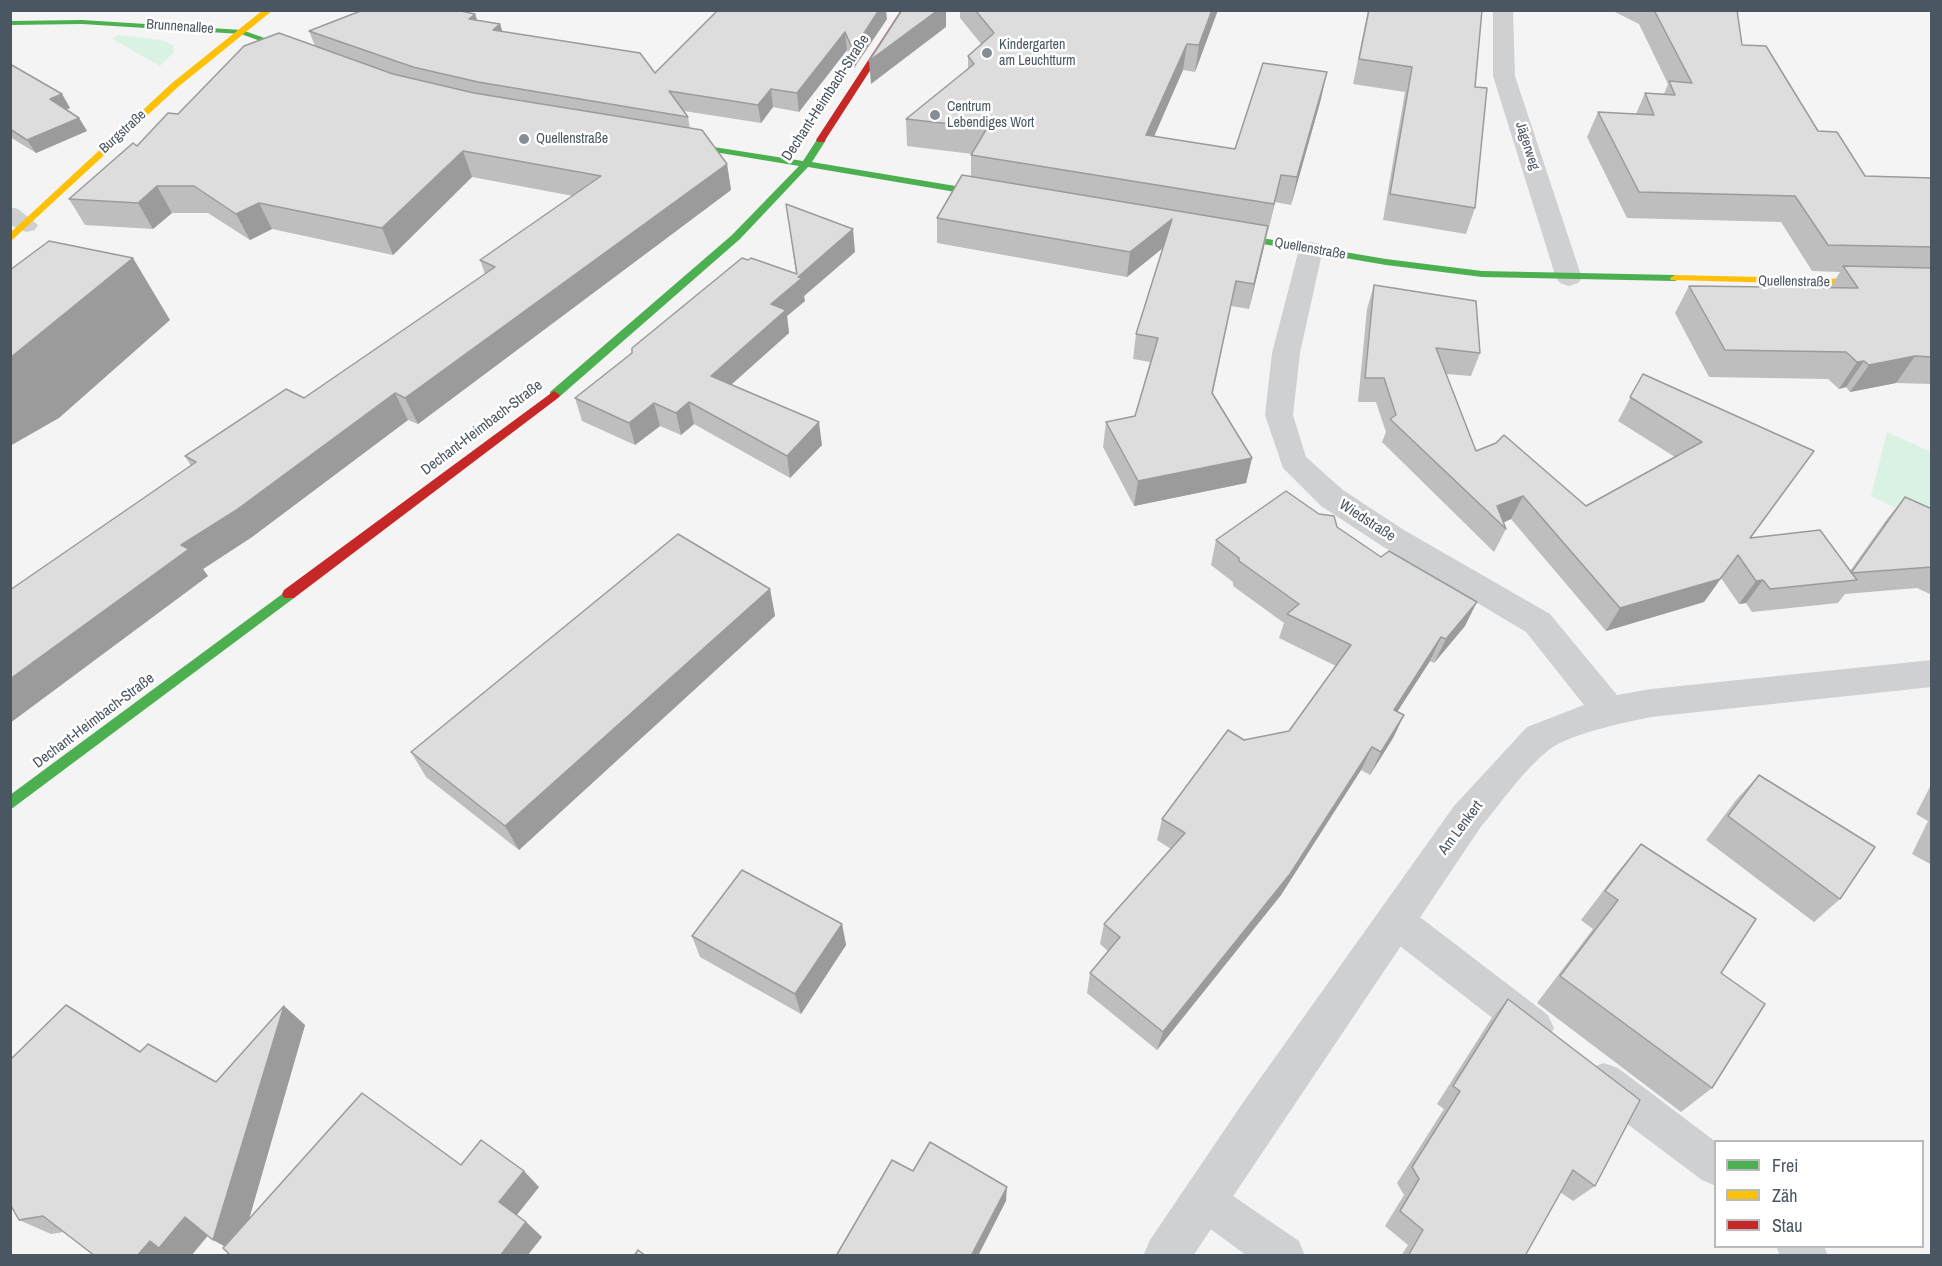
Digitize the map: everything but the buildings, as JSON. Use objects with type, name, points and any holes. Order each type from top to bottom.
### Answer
[{"type":"street","name":"Burgstraße","points":[[16,226],[175,85],[269,10]]},
{"type":"street","name":"Dechant-Heimbach-Straße","points":[[10,804],[572,381],[736,237],[806,164],[905,10]]},
{"type":"street","name":"Jägerweg","points":[[1503,10],[1504,76],[1569,278]]},
{"type":"street","name":"Brunnenallee","points":[[11,23],[82,21],[242,32]]},
{"type":"street","points":[[242,32],[322,61]]},
{"type":"street","points":[[657,139],[1006,198]]},
{"type":"street","name":"Quellenstraße","points":[[1205,231],[1482,274],[1569,278],[1932,284]]},
{"type":"street","name":"Wiedstraße","points":[[1311,249],[1286,353],[1279,415],[1293,460],[1340,504],[1393,538],[1538,622],[1609,711]]},
{"type":"street","name":"Am Lenkert","points":[[1166,1256],[1467,817],[1539,737],[1609,711],[1651,703],[1932,673]]},
{"type":"lane","points":[[1395,920],[1714,1164]]},
{"type":"lane","points":[[1203,1199],[1284,1256]]},
{"type":"green space","points":[[119,35],[161,40],[173,45],[174,52],[160,66],[111,38]]},
{"type":"green space","points":[[1887,432],[1931,452],[1931,525],[1871,496]]},
{"type":"traffic: fast","points":[[10,23],[82,22],[242,32],[305,54]]},
{"type":"traffic: fast","points":[[554,395],[736,237],[806,164],[821,140]]},
{"type":"traffic: fast","points":[[672,142],[997,196]]},
{"type":"traffic: fast","points":[[1220,234],[1386,262],[1482,274],[1675,278]]},
{"type":"traffic: fast","points":[[10,804],[289,594]]},
{"type":"traffic: slow","points":[[10,239],[175,85],[269,10]]},
{"type":"traffic: slow","points":[[1675,278],[1932,284]]},
{"type":"traffic: jam","points":[[821,140],[905,10]]},
{"type":"traffic: jam","points":[[289,594],[554,395]]},
{"type":"place","name":"Kindergarten am Leuchtturm","points":[[987,53]]},
{"type":"place","name":"Centrum Lebendiges Wort","points":[[935,115]]},
{"type":"place","name":"Quellenstraße","points":[[524,139]]}]
